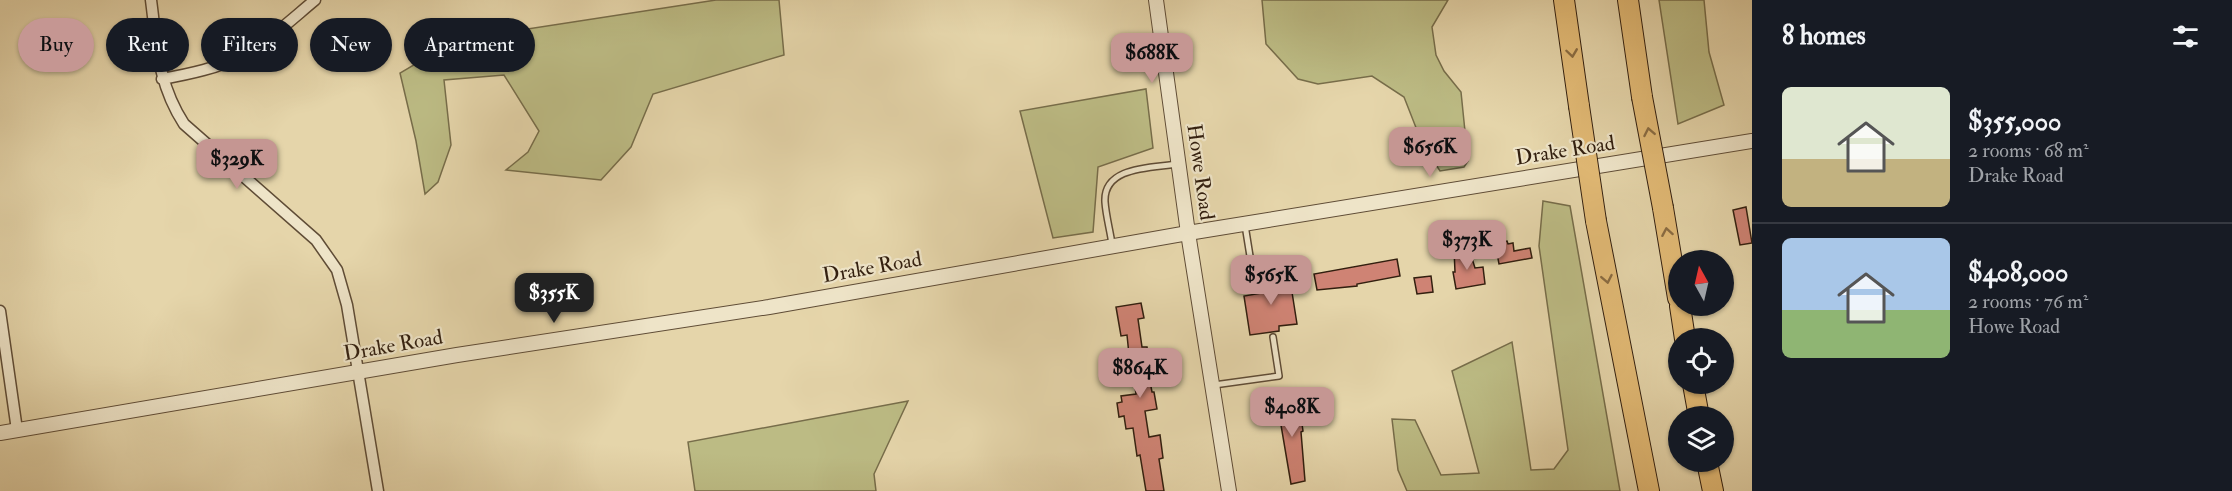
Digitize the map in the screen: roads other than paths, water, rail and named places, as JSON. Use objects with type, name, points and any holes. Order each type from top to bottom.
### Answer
[{"type":"highway","points":[[1564,0],[1596,221],[1649,491]]},
{"type":"highway","points":[[1628,0],[1642,97],[1670,250]]},
{"type":"highway","points":[[1709,472],[1713,491]]},
{"type":"street","points":[[151,0],[162,79],[173,107],[184,124],[315,240],[337,270],[347,305],[378,491]]},
{"type":"street","points":[[162,79],[186,74],[243,55],[270,37],[315,0]]},
{"type":"street","name":"Howe Road","points":[[1156,0],[1188,232],[1229,491]]},
{"type":"street","name":"Drake Road","points":[[0,433],[357,372],[769,307],[1188,232],[1752,141]]},
{"type":"street","points":[[0,311],[17,430]]},
{"type":"lane","points":[[1113,246],[1105,201],[1110,182],[1128,172],[1179,164]]},
{"type":"lane","points":[[1245,223],[1254,281]]},
{"type":"lane","points":[[1212,385],[1279,376],[1273,337]]}]
